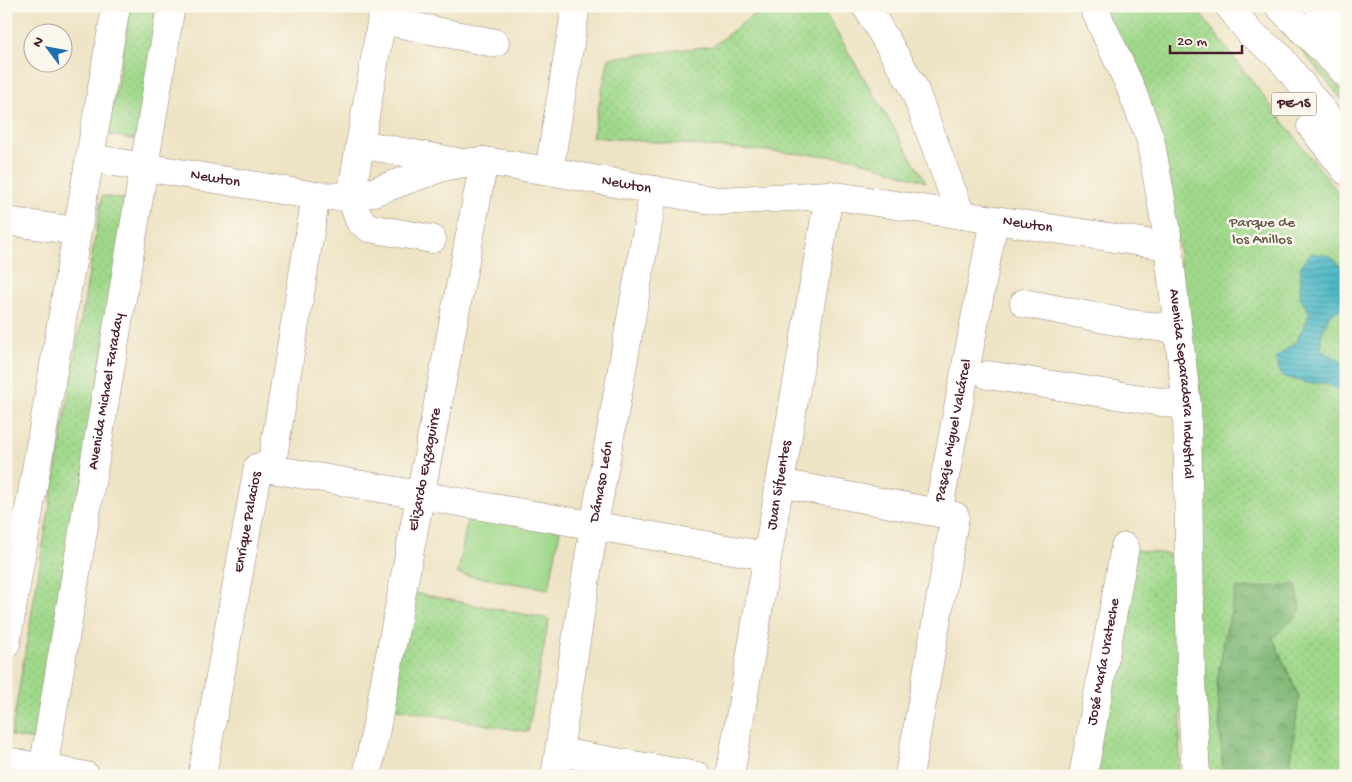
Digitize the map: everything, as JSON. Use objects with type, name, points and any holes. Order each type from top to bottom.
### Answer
[{"type":"main road","points":[[6,644],[116,6]]},
{"type":"main road","name":"Avenida Michael Faraday","points":[[43,772],[171,6]]},
{"type":"main road","points":[[549,171],[576,6]]},
{"type":"main road","points":[[866,6],[913,86],[961,215]]},
{"type":"main road","name":"Avenida Separadora Industrial","points":[[1093,6],[1129,84],[1150,138],[1168,246],[1187,406],[1191,669],[1196,776]]},
{"type":"main road","name":"PE-1S","points":[[1229,6],[1249,32],[1265,66],[1346,171]]},
{"type":"main road","points":[[1318,6],[1346,44]]},
{"type":"main road","points":[[432,239],[369,228],[359,220],[352,197],[383,13],[494,43]]},
{"type":"main road","points":[[1288,14],[1346,56]]},
{"type":"main road","points":[[1288,14],[1346,73]]},
{"type":"main road","name":"PE-1S","points":[[1249,32],[1279,56],[1346,141]]},
{"type":"main road","points":[[360,144],[474,162]]},
{"type":"main road","name":"Newton","points":[[91,158],[316,196],[352,197],[373,192],[443,167],[474,162],[549,171],[720,201],[829,195],[1168,246]]},
{"type":"main road","name":"Elizardo Eyzaguirre","points":[[367,776],[421,495],[474,162]]},
{"type":"main road","name":"Dámaso León","points":[[557,764],[594,526],[654,190]]},
{"type":"main road","name":"Juan Sifuentes","points":[[730,776],[829,195]]},
{"type":"main road","name":"Enrique Palacios","points":[[202,776],[258,467],[272,469],[316,196]]},
{"type":"main road","name":"Pasaje Miguel Valcárcel","points":[[909,776],[955,516],[938,513],[994,220]]},
{"type":"main road","points":[[6,221],[76,231]]},
{"type":"main road","points":[[1024,303],[1131,324],[1178,329]]},
{"type":"main road","points":[[988,375],[1187,406]]},
{"type":"main road","points":[[272,469],[766,556]]},
{"type":"main road","points":[[779,483],[938,513]]},
{"type":"main road","name":"José María Urateche","points":[[1083,776],[1125,547]]},
{"type":"main road","points":[[6,761],[43,772],[86,776]]},
{"type":"main road","points":[[557,764],[698,776]]},
{"type":"green space","points":[[131,6],[160,6],[138,140],[108,135]]},
{"type":"green space","points":[[765,6],[821,6],[926,182],[852,158],[592,137],[609,58],[713,46]]},
{"type":"green space","name":"Parque de los Anillos","points":[[1099,6],[1192,6],[1198,11],[1346,203],[1346,776],[1193,776],[1179,246]]},
{"type":"green space","points":[[1264,6],[1346,95],[1346,104]]},
{"type":"green space","points":[[102,196],[130,200],[40,741],[11,736]]},
{"type":"green space","points":[[468,515],[560,530],[549,589],[458,574]]},
{"type":"green space","points":[[1130,549],[1180,556],[1183,683],[1178,776],[1087,776]]},
{"type":"green space","points":[[1296,585],[1301,611],[1273,638],[1299,697],[1289,776],[1223,776],[1217,682],[1236,589]]},
{"type":"green space","points":[[409,592],[549,619],[528,732],[387,707]]},
{"type":"water","points":[[1311,253],[1331,256],[1346,273],[1346,306],[1329,315],[1321,337],[1321,350],[1346,364],[1346,395],[1327,383],[1307,383],[1281,376],[1276,358],[1296,342],[1310,313],[1300,297],[1301,265]]}]
